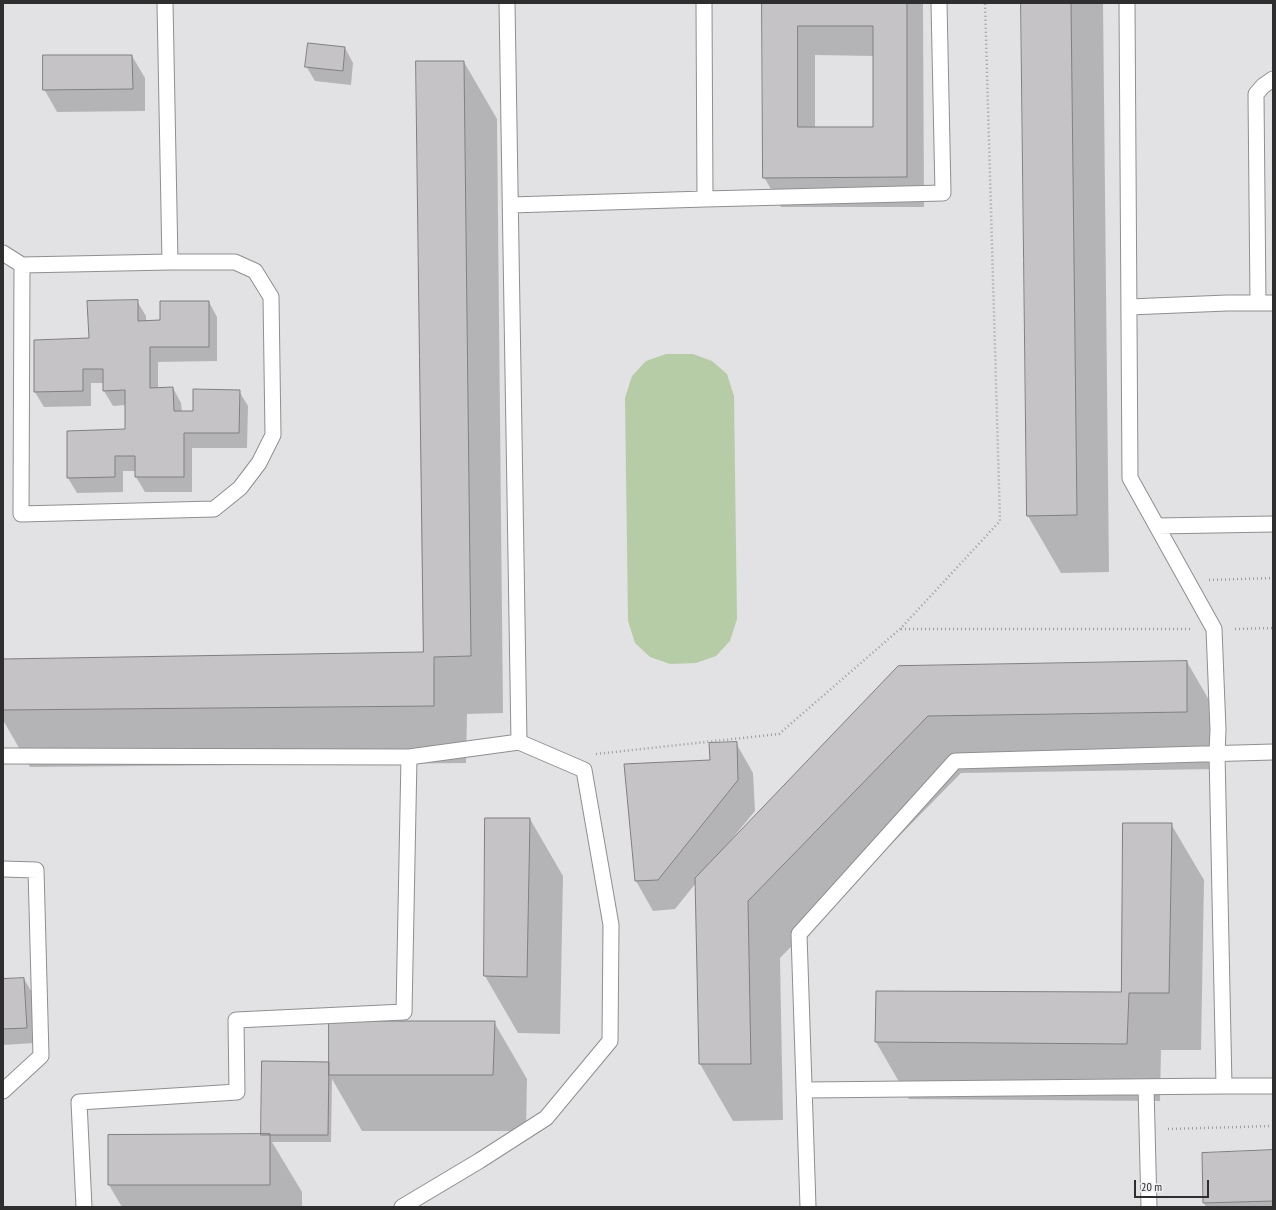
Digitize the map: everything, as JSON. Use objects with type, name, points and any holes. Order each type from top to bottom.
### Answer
[{"type":"lane","points":[[165,3],[170,262]]},
{"type":"lane","points":[[507,3],[519,742]]},
{"type":"lane","points":[[704,3],[705,199]]},
{"type":"lane","points":[[511,205],[943,194],[938,3]]},
{"type":"lane","points":[[1127,3],[1130,478],[1214,629],[1218,730],[1217,753],[1224,1086]]},
{"type":"lane","points":[[1129,307],[1266,303],[1256,94],[1263,86],[1273,79]]},
{"type":"lane","points":[[3,253],[22,265],[236,262],[255,271],[271,297],[273,435],[259,463],[240,488],[214,509],[21,514],[22,265]]},
{"type":"lane","points":[[1157,526],[1273,524]]},
{"type":"lane","points":[[3,756],[410,757],[519,742],[584,770],[611,925],[610,1041],[546,1118],[479,1161],[402,1207]]},
{"type":"lane","points":[[808,1207],[799,934],[955,761],[1273,752]]},
{"type":"lane","points":[[84,1207],[79,1102],[237,1092],[236,1020],[404,1012],[410,757]]},
{"type":"lane","points":[[3,869],[36,870],[41,1056],[3,1091]]},
{"type":"lane","points":[[805,1090],[1273,1086]]},
{"type":"lane","points":[[1146,1087],[1149,1207]]},
{"type":"path","points":[[558,759],[779,734],[900,629],[1000,521],[984,3]]},
{"type":"path","points":[[1187,580],[1273,578]]},
{"type":"path","points":[[900,629],[1273,628]]},
{"type":"path","points":[[1147,1129],[1273,1126]]},
{"type":"green space","points":[[666,354],[693,354],[712,361],[727,374],[734,396],[737,619],[730,641],[716,656],[696,663],[670,664],[650,657],[635,643],[628,621],[625,398],[632,376],[646,361]]},
{"type":"building","points":[[762,3],[907,3],[907,177],[763,178]],"holes":[[[798,26],[873,26],[873,127],[798,127]]]},
{"type":"building","points":[[1021,3],[1071,3],[1077,515],[1027,516]]},
{"type":"building","points":[[308,43],[345,47],[343,71],[305,67]]},
{"type":"building","points":[[43,55],[132,55],[133,89],[43,90]]},
{"type":"building","points":[[416,61],[464,61],[471,656],[434,657],[434,706],[3,710],[3,659],[423,652]]},
{"type":"building","points":[[138,300],[138,321],[160,320],[160,301],[209,301],[209,347],[150,347],[150,388],[173,387],[174,411],[193,411],[193,389],[240,390],[239,433],[184,433],[184,477],[135,477],[135,456],[115,456],[115,477],[67,478],[67,431],[125,429],[125,390],[103,391],[103,369],[83,369],[83,391],[34,392],[34,340],[89,338],[87,301]]},
{"type":"building","points":[[1187,661],[1187,712],[928,716],[748,901],[751,1064],[699,1064],[695,878],[898,666]]},
{"type":"building","points":[[737,742],[738,780],[658,880],[635,881],[624,764],[710,760],[709,743]]},
{"type":"building","points":[[485,818],[530,818],[527,977],[484,976]]},
{"type":"building","points":[[1123,823],[1172,823],[1169,993],[1129,993],[1127,1044],[875,1042],[876,991],[1121,992]]},
{"type":"building","points":[[24,978],[27,1028],[3,1029],[3,979]]},
{"type":"building","points":[[329,1021],[495,1021],[493,1075],[329,1075]]},
{"type":"building","points":[[262,1061],[329,1062],[328,1135],[261,1135]]},
{"type":"building","points":[[270,1134],[270,1185],[108,1185],[108,1135]]},
{"type":"building","points":[[1273,1150],[1273,1201],[1203,1203],[1202,1153]]}]
